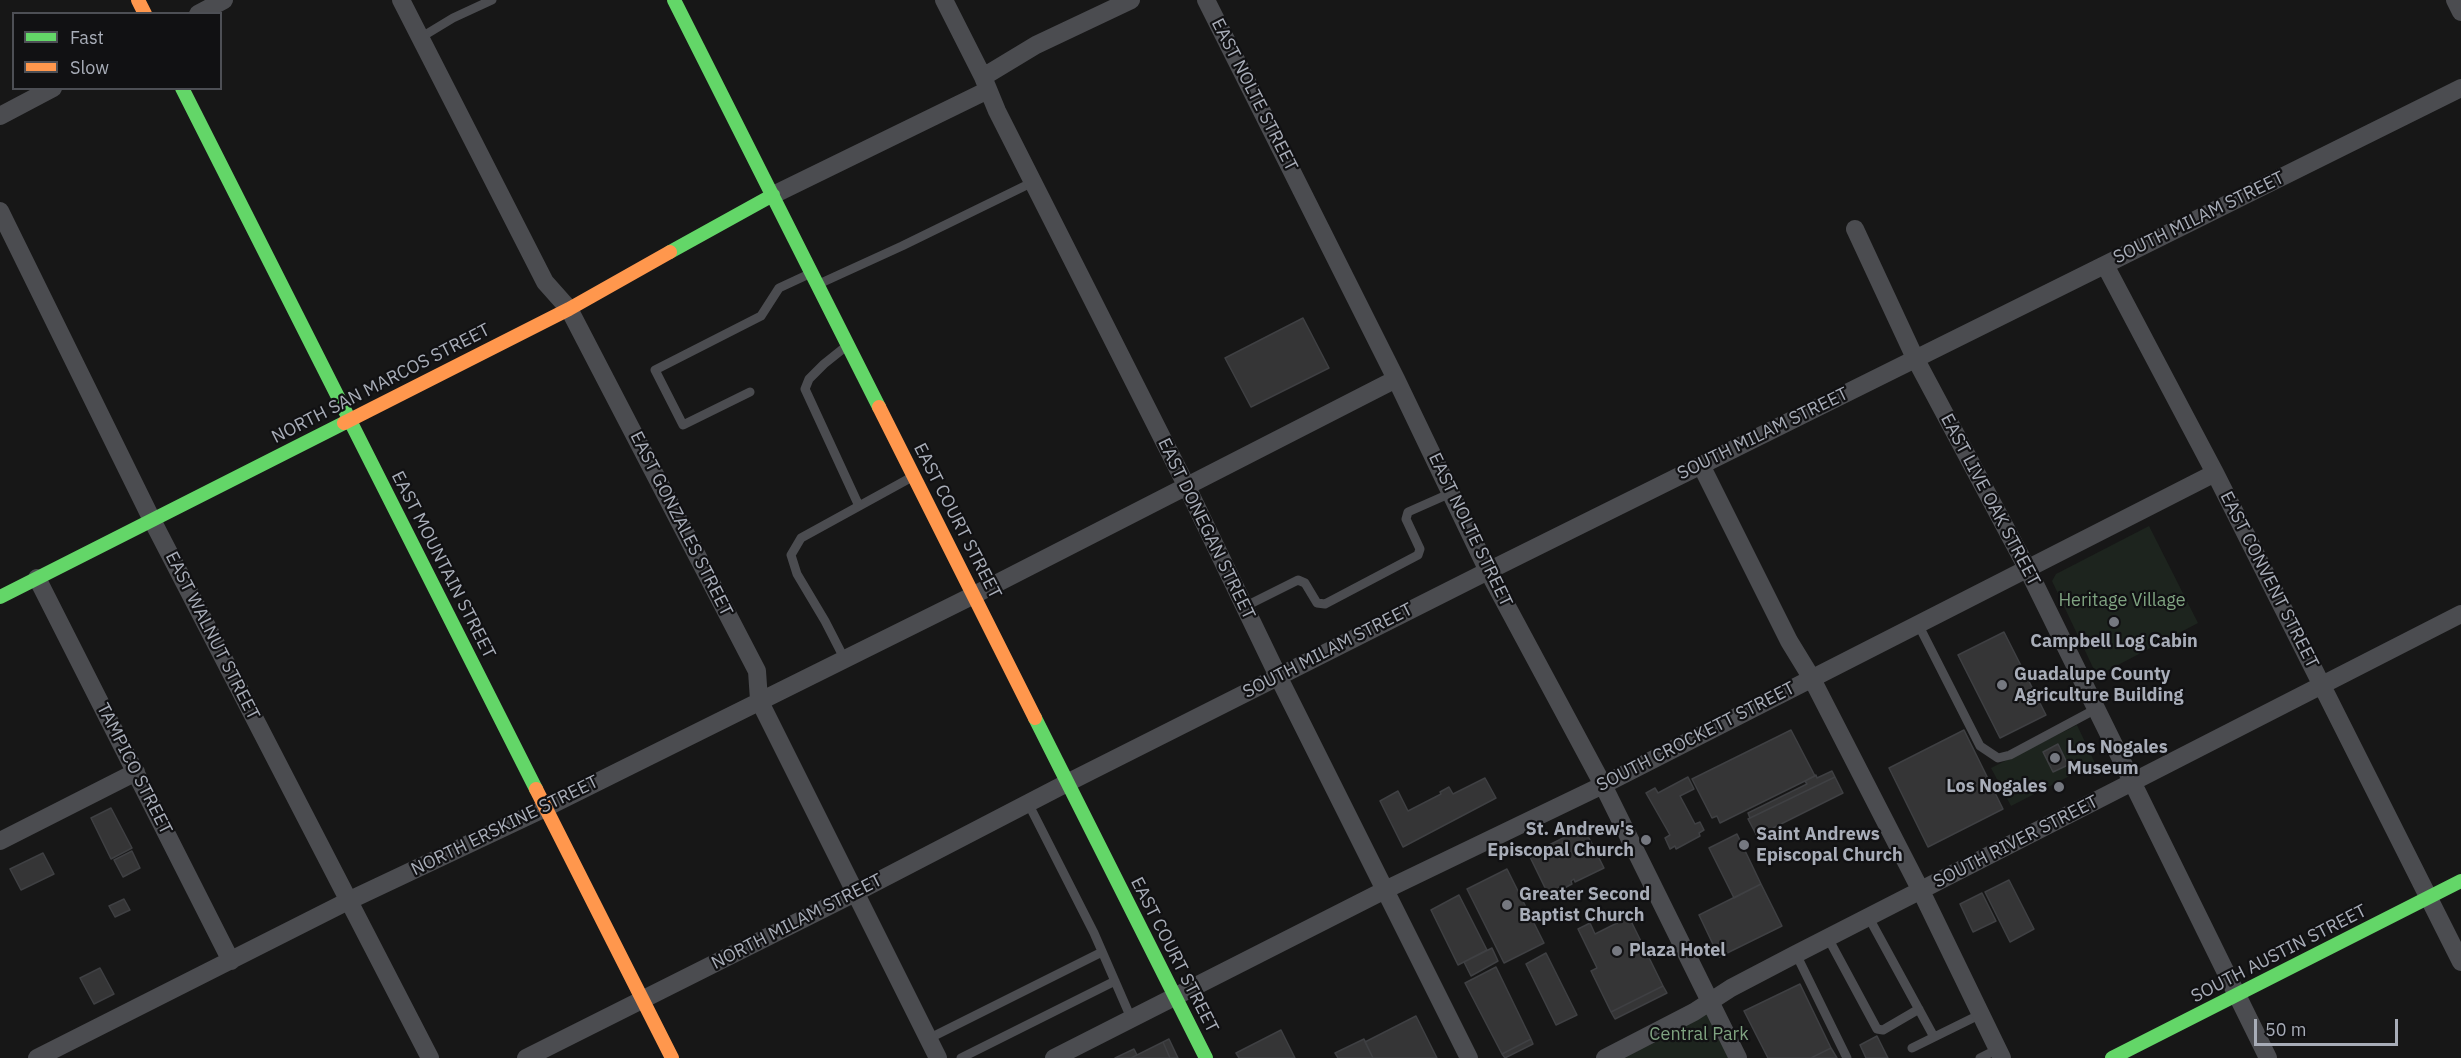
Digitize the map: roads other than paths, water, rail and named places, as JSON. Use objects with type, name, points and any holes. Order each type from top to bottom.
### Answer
[{"type":"street","points":[[202,12],[224,0]]},
{"type":"street","name":"EAST GONZALES STREET","points":[[401,0],[545,282],[569,309],[757,671],[759,700],[938,1058]]},
{"type":"street","name":"EAST COURT STREET","points":[[674,0],[1206,1058]]},
{"type":"street","name":"EAST DONEGAN STREET","points":[[944,0],[1469,1058]]},
{"type":"street","points":[[773,195],[986,84],[1036,45],[1131,0]]},
{"type":"street","name":"EAST NOLTE STREET","points":[[1206,0],[1396,379],[1488,570],[1603,785],[1738,1058]]},
{"type":"street","points":[[2455,0],[2461,12]]},
{"type":"street","name":"SOUTH MILAM STREET","points":[[1067,783],[1488,570],[2461,87]]},
{"type":"street","points":[[0,116],[49,90]]},
{"type":"street","name":"EAST MOUNTAIN STREET","points":[[183,90],[672,1058]]},
{"type":"street","name":"NORTH SAN MARCOS STREET","points":[[0,597],[569,309],[773,195]]},
{"type":"street","name":"EAST WALNUT STREET","points":[[0,211],[6,239],[430,1058]]},
{"type":"street","name":"EAST LIVE OAK STREET","points":[[1855,229],[1915,358],[2027,568],[2268,1058]]},
{"type":"street","name":"EAST CONVENT STREET","points":[[2106,265],[2215,473],[2461,962]]},
{"type":"street","name":"NORTH ERSKINE STREET","points":[[37,1058],[348,902],[545,808],[974,595],[1396,379]]},
{"type":"street","points":[[1701,465],[1921,891],[2000,1053]]},
{"type":"street","name":"SOUTH CROCKETT STREET","points":[[1054,1058],[1175,995],[1603,785],[2215,473]]},
{"type":"street","name":"TAMPICO STREET","points":[[37,578],[231,960]]},
{"type":"street","name":"SOUTH RIVER STREET","points":[[1605,1058],[1694,1012],[1710,1000],[1796,954],[2461,614]]},
{"type":"street","points":[[0,841],[136,772]]},
{"type":"street","name":"NORTH MILAM STREET","points":[[526,1058],[855,893],[1067,783]]},
{"type":"street","name":"SOUTH AUSTIN STREET","points":[[2112,1058],[2461,881]]},
{"type":"lane","points":[[420,38],[453,18],[492,0]]},
{"type":"lane","points":[[750,392],[683,425],[655,370],[761,316],[779,288],[815,278],[902,246],[1033,182]]},
{"type":"lane","points":[[849,345],[809,379],[805,389],[859,506]]},
{"type":"lane","points":[[844,658],[797,574],[791,555],[801,538],[914,476]]},
{"type":"lane","points":[[1244,607],[1298,580],[1305,583],[1317,603],[1325,604],[1418,555],[1420,549],[1406,519],[1408,512],[1451,494]]},
{"type":"lane","points":[[1917,624],[1980,746],[1998,758],[2010,755],[2096,709]]},
{"type":"lane","points":[[1028,803],[1102,952],[1131,1018]]},
{"type":"lane","points":[[1869,918],[1934,1037]]},
{"type":"lane","points":[[1828,938],[1877,1029],[1883,1030],[1919,1010]]},
{"type":"lane","points":[[928,1039],[1102,952]]},
{"type":"lane","points":[[1796,954],[1847,1058]]},
{"type":"lane","points":[[961,1058],[1115,981]]},
{"type":"lane","points":[[1912,1048],[1981,1014]]},
{"type":"lane","points":[[1980,1058],[2000,1053]]},
{"type":"place","name":"Campbell Log Cabin","points":[[2114,622]]},
{"type":"place","name":"Guadalupe County Agriculture Building","points":[[2002,685]]},
{"type":"place","name":"Los Nogales Museum","points":[[2055,758]]},
{"type":"place","name":"Los Nogales","points":[[2059,787]]},
{"type":"place","name":"St. Andrew's Episcopal Church","points":[[1646,840]]},
{"type":"place","name":"Saint Andrews Episcopal Church","points":[[1744,845]]},
{"type":"place","name":"Greater Second Baptist Church","points":[[1507,905]]},
{"type":"place","name":"Plaza Hotel","points":[[1617,951]]},
{"type":"park label","name":"Heritage Village","points":[[2122,601]]},
{"type":"park label","name":"Central Park","points":[[1699,1035]]}]
